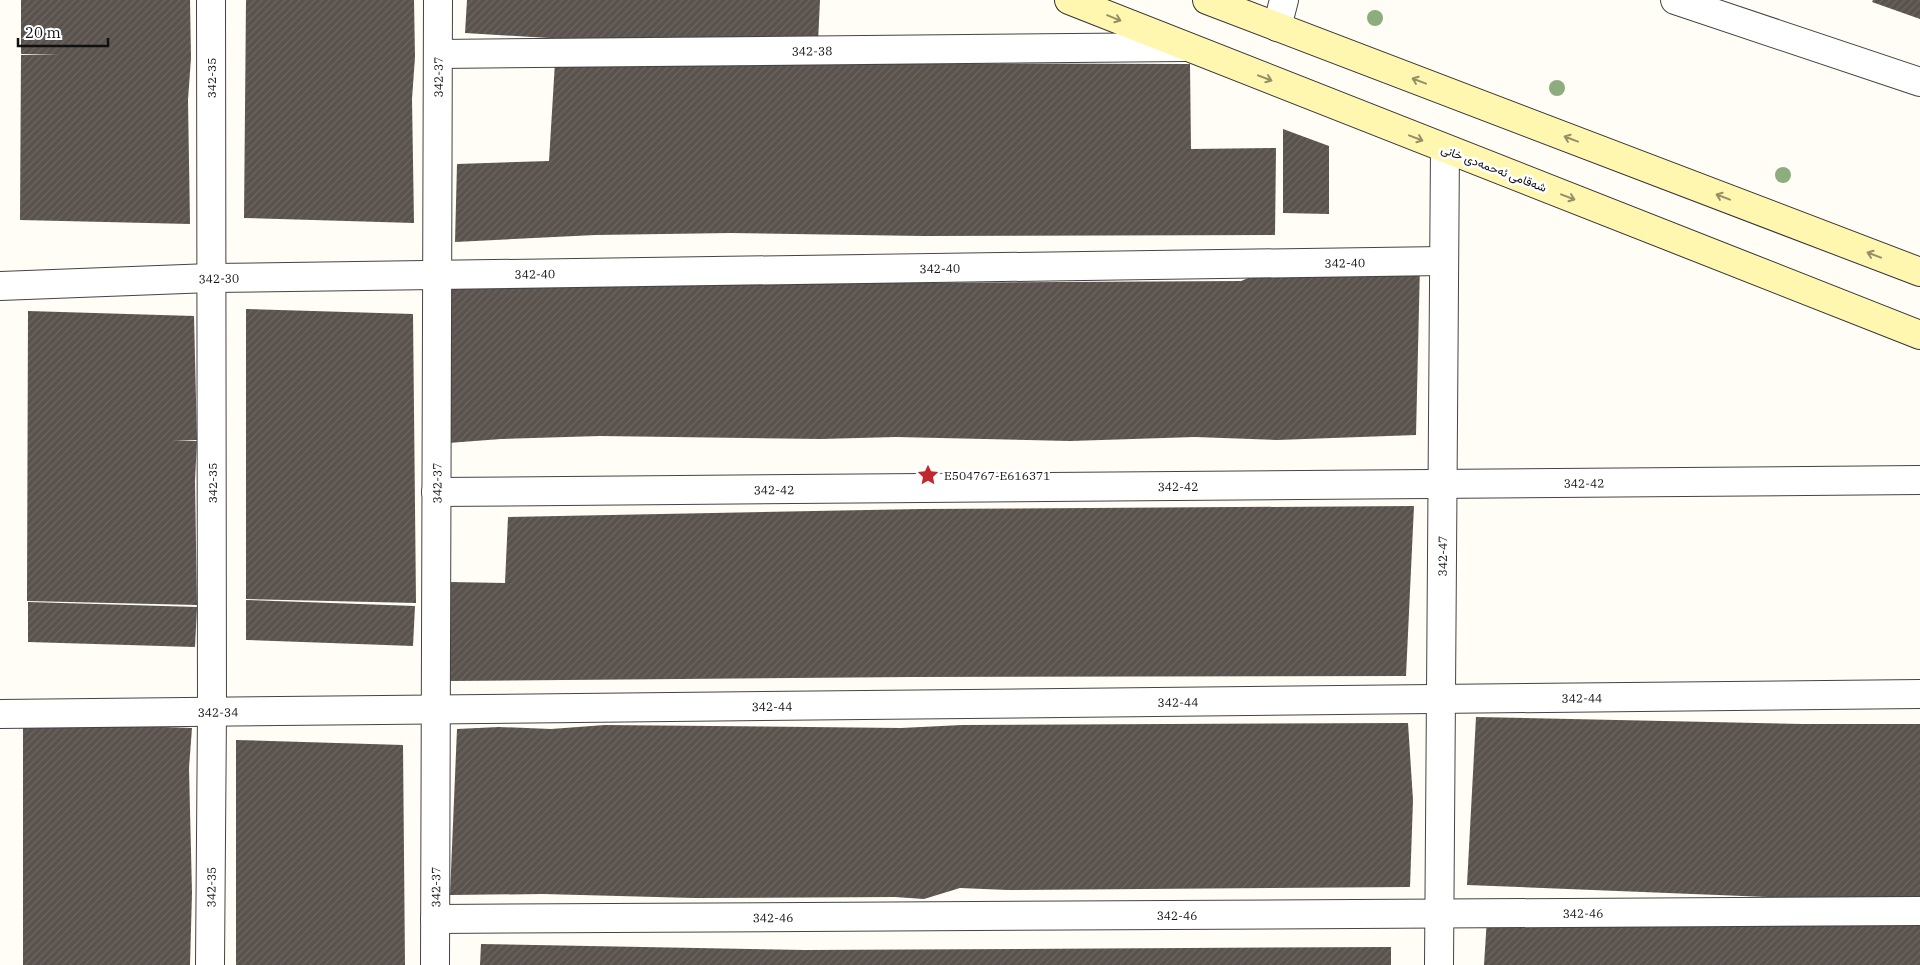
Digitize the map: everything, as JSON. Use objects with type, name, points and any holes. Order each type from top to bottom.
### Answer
[{"type":"main road","name":"شەقامی ئەحمەدی خانی","points":[[1069,0],[1920,334]]},
{"type":"main road","points":[[1207,0],[1920,272]]},
{"type":"street","name":"342-35","points":[[210,965],[212,711],[211,0]]},
{"type":"street","name":"342-37","points":[[435,965],[438,0]]},
{"type":"street","points":[[1277,27],[1284,0]]},
{"type":"street","points":[[1675,0],[1920,82]]},
{"type":"street","name":"342-38","points":[[438,54],[1185,47]]},
{"type":"street","name":"342-47","points":[[1439,965],[1445,148]]},
{"type":"street","name":"342-40","points":[[437,276],[1443,260]]},
{"type":"street","name":"342-30","points":[[0,286],[211,278],[437,276]]},
{"type":"street","name":"342-42","points":[[436,492],[1920,480]]},
{"type":"street","name":"342-44","points":[[436,708],[1920,694]]},
{"type":"street","name":"342-34","points":[[0,714],[436,708]]},
{"type":"street","name":"342-46","points":[[435,919],[1920,911]]},
{"type":"building","points":[[21,0],[190,0],[191,58],[188,100],[190,224],[20,220],[21,55],[59,55],[21,54]]},
{"type":"building","points":[[246,0],[414,0],[415,57],[412,99],[414,223],[244,218]]},
{"type":"building","points":[[467,0],[820,0],[818,42],[655,38],[565,39],[465,33]]},
{"type":"building","points":[[1873,0],[1920,0],[1920,19],[1872,2]]},
{"type":"building","points":[[555,62],[1190,64],[1191,149],[1276,148],[1275,235],[923,236],[731,233],[595,235],[455,242],[457,164],[549,161]]},
{"type":"building","points":[[1283,129],[1329,146],[1329,214],[1283,213]]},
{"type":"building","points":[[1420,264],[1416,435],[1277,440],[1195,437],[1070,441],[896,437],[821,439],[600,436],[501,439],[448,443],[451,285],[1241,281],[1278,266]]},
{"type":"building","points":[[246,309],[413,314],[416,603],[246,599]]},
{"type":"building","points":[[28,311],[194,316],[197,440],[173,440],[197,441],[195,481],[197,605],[27,601]]},
{"type":"building","points":[[1414,506],[1406,676],[911,677],[449,681],[450,582],[505,583],[508,517],[921,509]]},
{"type":"building","points":[[246,600],[415,606],[413,646],[246,640]]},
{"type":"building","points":[[28,602],[197,607],[195,647],[28,642]]},
{"type":"building","points":[[1476,717],[1802,724],[1920,724],[1920,898],[1795,898],[1467,885]]},
{"type":"building","points":[[23,722],[192,728],[189,768],[192,893],[190,965],[23,965]]},
{"type":"building","points":[[1408,723],[1413,800],[1410,887],[1008,890],[960,888],[924,899],[895,897],[694,898],[543,894],[450,895],[457,729],[499,727],[551,729],[605,725],[901,728],[962,725]]},
{"type":"building","points":[[236,740],[403,745],[405,965],[236,965]]},
{"type":"building","points":[[1487,918],[1920,924],[1920,965],[1484,965]]},
{"type":"building","points":[[481,944],[805,950],[1391,947],[1391,965],[480,965]]},
{"type":"place","name":"E504767-E616371","points":[[928,475]]}]
